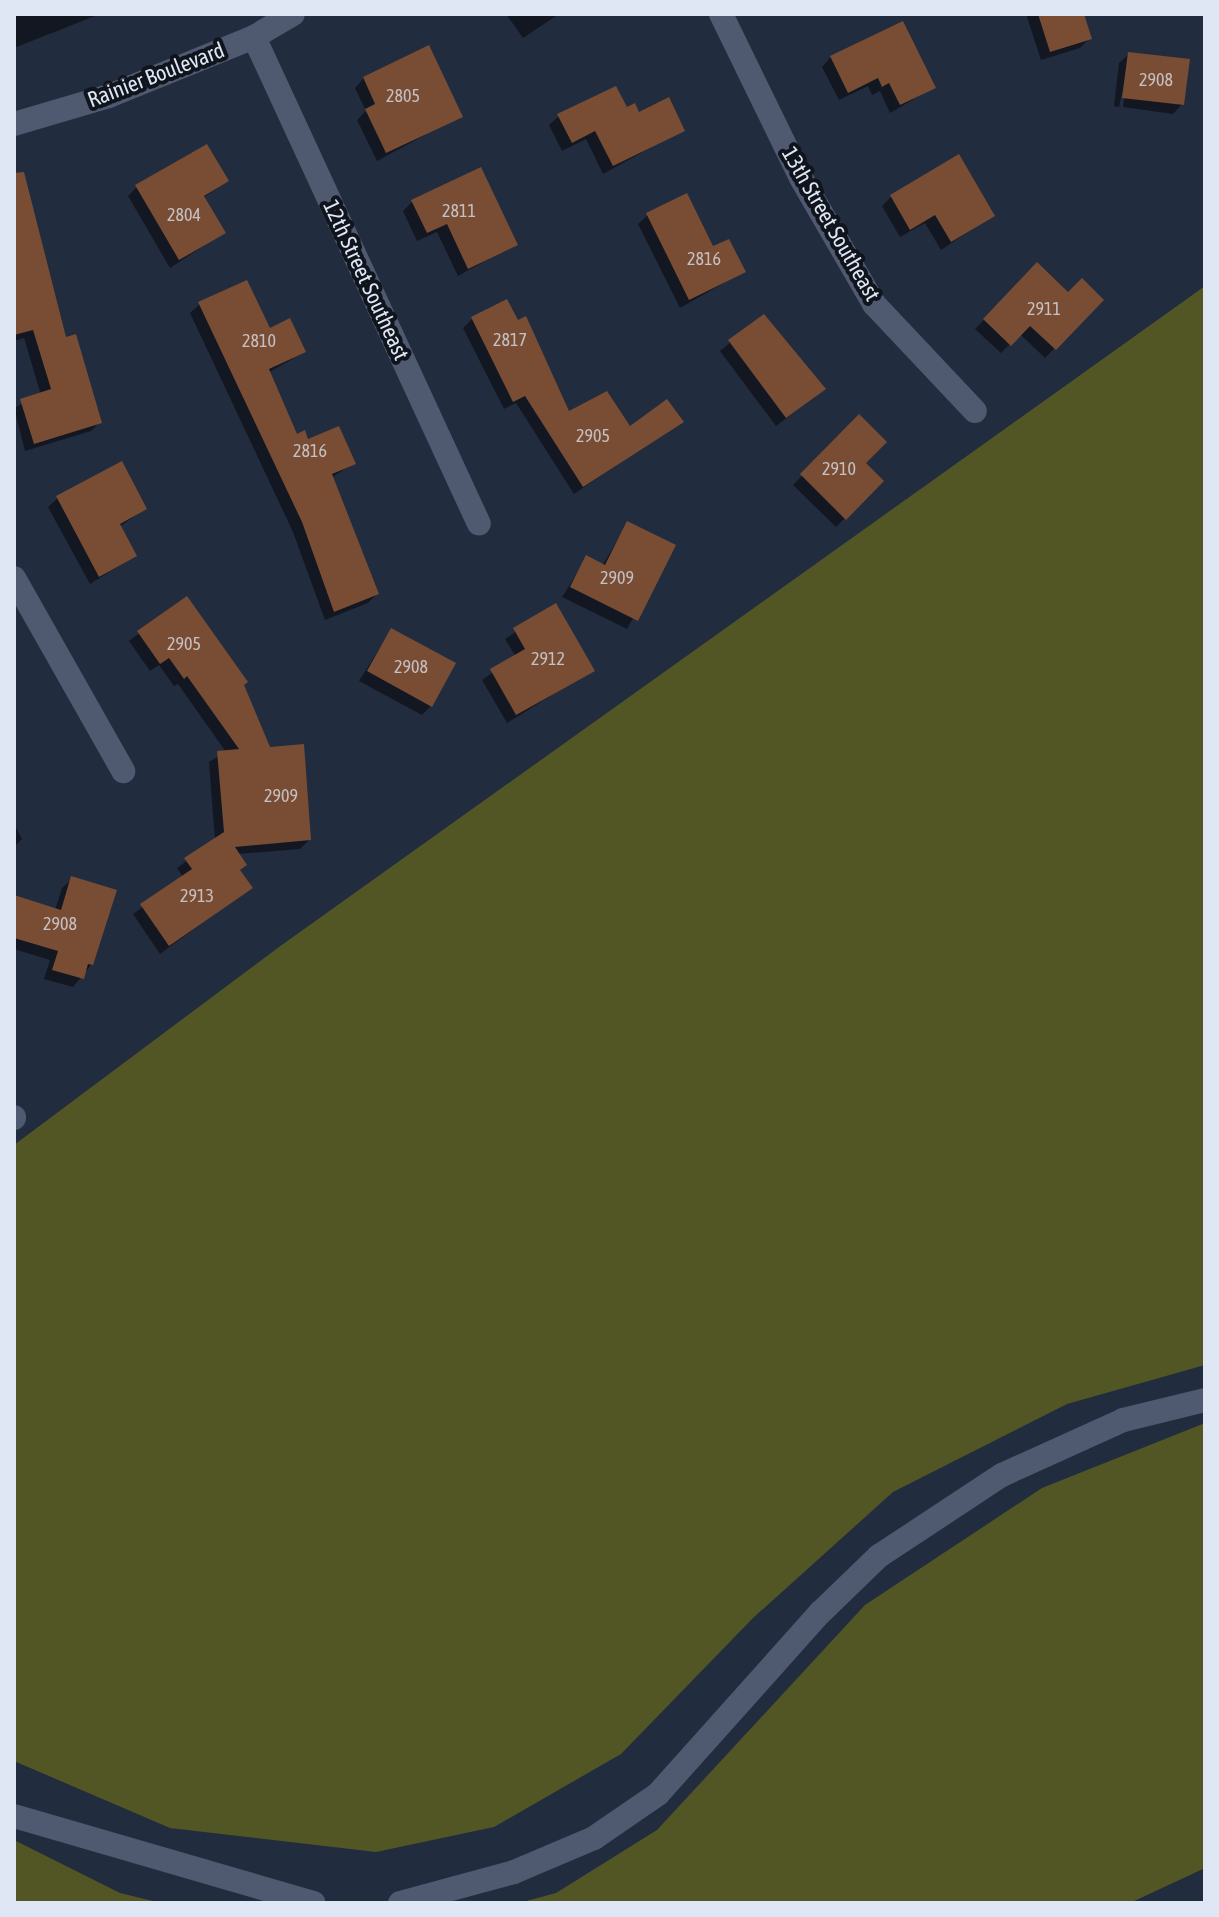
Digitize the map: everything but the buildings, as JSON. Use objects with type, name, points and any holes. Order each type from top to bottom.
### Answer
[{"type":"street","name":"Rainier Boulevard","points":[[14,124],[109,96],[254,37],[293,14]]},
{"type":"street","name":"13th Street Southeast","points":[[721,14],[801,178],[874,304],[975,411]]},
{"type":"street","name":"12th Street Southeast","points":[[254,37],[479,524]]},
{"type":"street","points":[[14,578],[123,771]]},
{"type":"street","points":[[400,1903],[514,1872],[594,1838],[658,1794],[821,1612],[879,1556],[1002,1475],[1123,1420],[1205,1400]]},
{"type":"street","points":[[14,1816],[314,1903]]},
{"type":"green space","points":[[1205,286],[1205,1365],[1067,1404],[893,1492],[753,1618],[621,1754],[494,1827],[376,1852],[170,1828],[14,1761],[14,1145],[279,947]]},
{"type":"green space","points":[[1205,1423],[1205,1868],[1130,1903],[519,1903],[556,1893],[657,1830],[865,1605],[1042,1488]]},
{"type":"green space","points":[[14,1840],[120,1893],[161,1903],[14,1903]]}]
